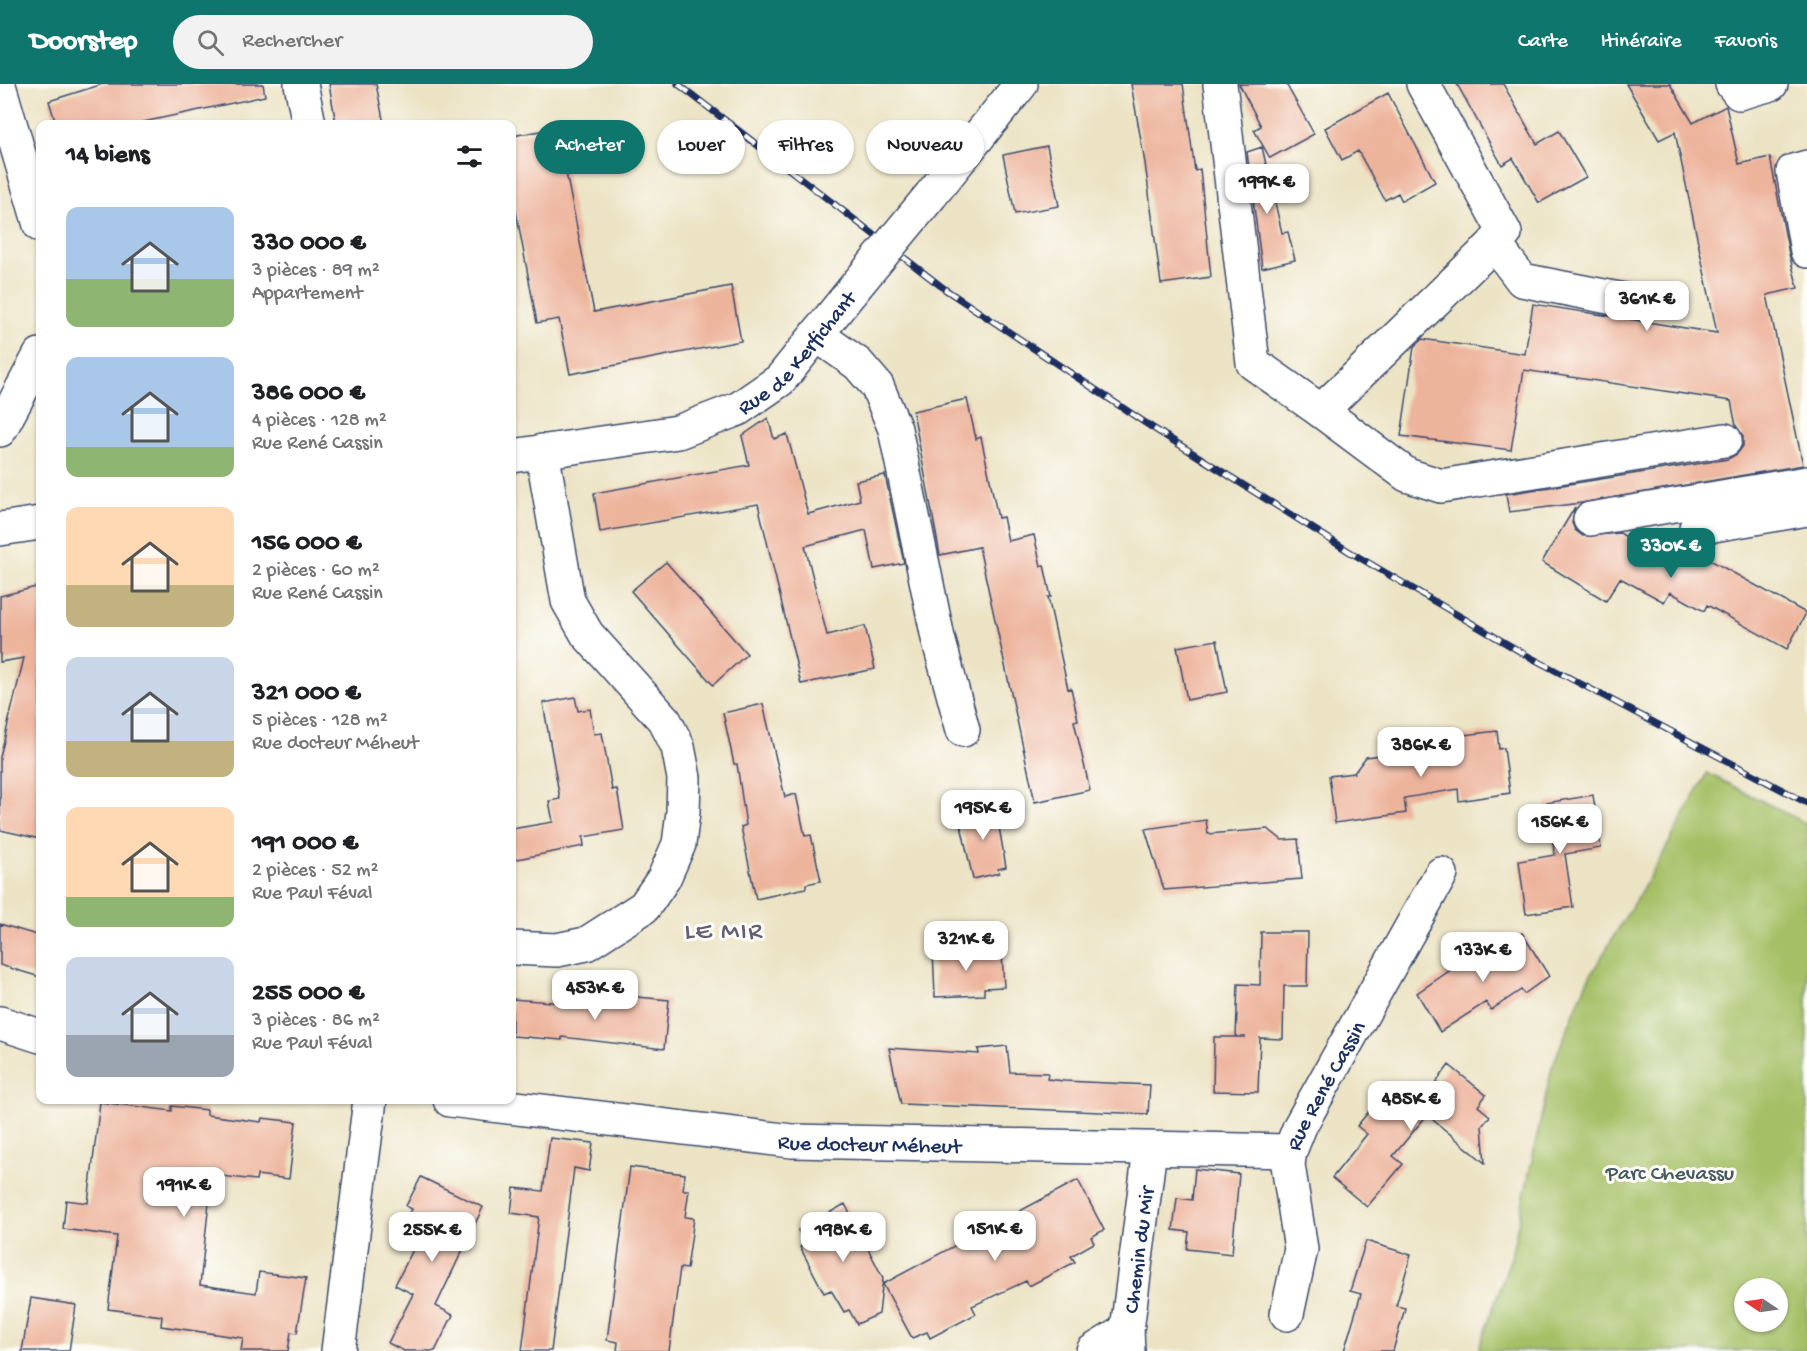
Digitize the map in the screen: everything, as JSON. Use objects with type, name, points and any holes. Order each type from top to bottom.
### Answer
[{"type":"street","points":[[301,84],[308,120]]},
{"type":"street","name":"Rue de Kerfichant","points":[[527,453],[678,432],[738,409],[780,380],[1021,84]]},
{"type":"street","points":[[1220,84],[1253,363],[1407,475],[1441,486],[1725,440]]},
{"type":"street","points":[[1423,84],[1522,280],[1624,300]]},
{"type":"street","points":[[1732,84],[1739,93],[1771,84]]},
{"type":"street","points":[[0,90],[36,212]]},
{"type":"street","points":[[1807,167],[1793,171],[1807,251]]},
{"type":"street","points":[[1322,411],[1500,238]]},
{"type":"street","points":[[817,335],[858,364],[877,386],[895,429],[938,638],[963,730]]},
{"type":"street","points":[[0,430],[36,362]]},
{"type":"street","points":[[516,948],[557,950],[586,944],[644,907],[664,878],[679,844],[684,778],[678,747],[665,721],[587,634],[568,601],[527,453]]},
{"type":"street","points":[[1590,519],[1807,483]]},
{"type":"street","points":[[1696,528],[1807,508]]},
{"type":"street","points":[[0,529],[36,524]]},
{"type":"street","name":"Rue René Cassin","points":[[1287,1314],[1301,1249],[1289,1179],[1290,1151],[1300,1126],[1441,874]]},
{"type":"street","points":[[0,1023],[36,1034]]},
{"type":"street","points":[[338,1351],[369,1104]]},
{"type":"street","name":"Rue docteur Méheut","points":[[483,1104],[792,1141],[1290,1151]]},
{"type":"street","name":"Chemin du Mir","points":[[1128,1340],[1150,1149]]},
{"type":"street","points":[[1093,1351],[1128,1340]]},
{"type":"green space","name":"Parc Chevassu","points":[[1707,773],[1807,824],[1807,1351],[1478,1351],[1511,1257],[1552,1067],[1587,981],[1659,861]]},
{"type":"building","points":[[103,84],[263,84],[265,96],[153,120],[55,120],[49,101]]},
{"type":"building","points":[[329,84],[376,84],[383,120],[335,120]]},
{"type":"building","points":[[1131,84],[1183,84],[1195,171],[1200,169],[1211,277],[1161,284],[1145,163]]},
{"type":"building","points":[[1239,84],[1286,84],[1314,134],[1270,158],[1254,130],[1261,126]]},
{"type":"building","points":[[1457,84],[1503,84],[1537,144],[1559,131],[1586,177],[1539,203],[1513,158],[1502,165]]},
{"type":"building","points":[[1626,84],[1670,84],[1693,123],[1726,106],[1739,164],[1770,157],[1798,288],[1767,295],[1803,465],[1581,503],[1509,512],[1506,494],[1728,459],[1737,454],[1743,446],[1743,436],[1736,426],[1731,401],[1524,370],[1511,450],[1401,436],[1414,347],[1422,339],[1525,354],[1533,304],[1717,333],[1675,132],[1659,140]]},
{"type":"building","points":[[1388,93],[1435,182],[1402,201],[1398,193],[1385,200],[1358,151],[1342,160],[1325,128]]},
{"type":"building","points":[[534,132],[534,174],[566,174],[594,312],[731,286],[741,341],[570,374],[559,319],[537,323],[516,211],[516,135]]},
{"type":"building","points":[[1047,146],[1059,206],[1015,214],[1003,155]]},
{"type":"building","points":[[1262,147],[1282,233],[1288,232],[1295,260],[1262,268],[1247,152]]},
{"type":"building","points":[[967,399],[976,439],[981,437],[998,518],[1003,517],[1008,541],[1034,535],[1041,566],[1044,565],[1051,597],[1048,597],[1068,689],[1071,688],[1078,720],[1074,721],[1090,790],[1035,802],[979,547],[940,555],[913,411]]},
{"type":"building","points":[[768,418],[774,439],[787,434],[808,514],[860,500],[856,481],[885,475],[904,563],[874,569],[866,530],[805,546],[827,635],[865,626],[875,669],[801,684],[758,504],[600,532],[594,493],[749,465],[742,436]]},
{"type":"building","points":[[1575,507],[1572,523],[1575,530],[1583,536],[1620,533],[1664,560],[1677,536],[1701,550],[1699,554],[1806,613],[1787,649],[1707,605],[1704,611],[1670,592],[1664,602],[1620,578],[1606,601],[1542,562]]},
{"type":"building","points":[[666,562],[747,654],[713,685],[631,591]]},
{"type":"building","points":[[36,587],[36,838],[0,830],[0,757],[24,658],[0,662],[0,596]]},
{"type":"building","points":[[1217,640],[1227,692],[1187,700],[1177,647]]},
{"type":"building","points":[[575,697],[578,711],[590,709],[594,734],[602,733],[612,790],[617,789],[624,830],[583,837],[584,846],[516,859],[516,828],[553,822],[549,801],[560,799],[543,703]]},
{"type":"building","points":[[763,704],[785,797],[796,794],[805,836],[811,835],[821,881],[806,884],[806,888],[756,899],[741,827],[746,825],[737,764],[734,764],[723,713]]},
{"type":"building","points":[[1497,731],[1499,749],[1504,748],[1510,793],[1459,801],[1458,789],[1404,798],[1406,813],[1335,823],[1329,776],[1354,773],[1366,757],[1465,743],[1464,735]]},
{"type":"building","points":[[1593,795],[1601,848],[1565,854],[1573,907],[1526,914],[1519,861],[1555,855],[1546,803]]},
{"type":"building","points":[[995,804],[1006,867],[998,869],[999,873],[973,879],[958,812]]},
{"type":"building","points":[[1206,820],[1208,834],[1268,829],[1282,840],[1298,839],[1302,879],[1164,890],[1145,829]]},
{"type":"building","points":[[0,924],[36,935],[36,976],[0,965]]},
{"type":"building","points":[[1261,932],[1308,932],[1307,986],[1284,986],[1283,1039],[1260,1038],[1258,1092],[1213,1091],[1214,1037],[1236,1037],[1238,984],[1260,985]]},
{"type":"building","points":[[1522,933],[1549,976],[1524,994],[1521,990],[1491,1010],[1486,1002],[1440,1032],[1417,993],[1461,963],[1466,970]]},
{"type":"building","points":[[982,948],[982,955],[1002,954],[1004,987],[984,988],[984,995],[935,997],[933,950]]},
{"type":"building","points":[[605,994],[669,1000],[664,1049],[562,1037],[562,1040],[516,1036],[516,999],[604,1006]]},
{"type":"building","points":[[1007,1046],[1010,1072],[1048,1073],[1047,1079],[1064,1081],[1150,1085],[1148,1114],[901,1104],[889,1048],[979,1054],[978,1049]]},
{"type":"building","points":[[1449,1065],[1486,1095],[1478,1106],[1490,1116],[1482,1126],[1485,1163],[1427,1115],[1393,1156],[1403,1164],[1367,1207],[1332,1178],[1367,1134],[1357,1126],[1390,1086],[1417,1108]]},
{"type":"building","points":[[100,1104],[172,1111],[172,1106],[207,1110],[207,1115],[261,1122],[262,1118],[296,1122],[289,1179],[257,1175],[256,1180],[212,1175],[200,1285],[256,1293],[259,1272],[306,1278],[297,1333],[291,1332],[288,1351],[241,1351],[243,1338],[161,1326],[162,1316],[108,1309],[117,1236],[63,1229],[66,1200],[88,1203]]},
{"type":"building","points":[[550,1138],[593,1143],[589,1171],[574,1168],[551,1351],[522,1351],[539,1217],[511,1213],[514,1188],[543,1191]]},
{"type":"building","points":[[630,1167],[685,1174],[683,1190],[689,1190],[685,1217],[694,1218],[687,1269],[680,1268],[669,1351],[617,1351],[618,1342],[607,1340]]},
{"type":"building","points":[[1195,1169],[1239,1174],[1232,1254],[1187,1249],[1189,1232],[1173,1230],[1177,1198],[1192,1200]]},
{"type":"building","points":[[421,1177],[483,1207],[436,1306],[453,1315],[435,1351],[404,1351],[388,1343],[413,1294],[395,1285],[420,1236],[403,1227],[412,1209],[406,1206]]},
{"type":"building","points":[[1078,1180],[1104,1230],[1091,1237],[1094,1243],[1071,1256],[1075,1262],[1029,1286],[1026,1281],[972,1306],[976,1314],[930,1338],[927,1332],[912,1338],[883,1284]]},
{"type":"building","points":[[845,1204],[883,1278],[879,1314],[857,1324],[849,1310],[844,1312],[831,1290],[824,1293],[800,1247],[804,1245],[798,1230]]},
{"type":"building","points":[[1366,1241],[1411,1255],[1396,1306],[1405,1308],[1393,1351],[1344,1351],[1361,1294],[1350,1291]]},
{"type":"building","points":[[31,1298],[76,1305],[69,1351],[22,1351]]},
{"type":"railway","points":[[678,84],[946,290],[1153,428],[1350,552],[1526,655],[1807,803]]},
{"type":"district","name":"LE MIR","points":[[724,929]]}]
